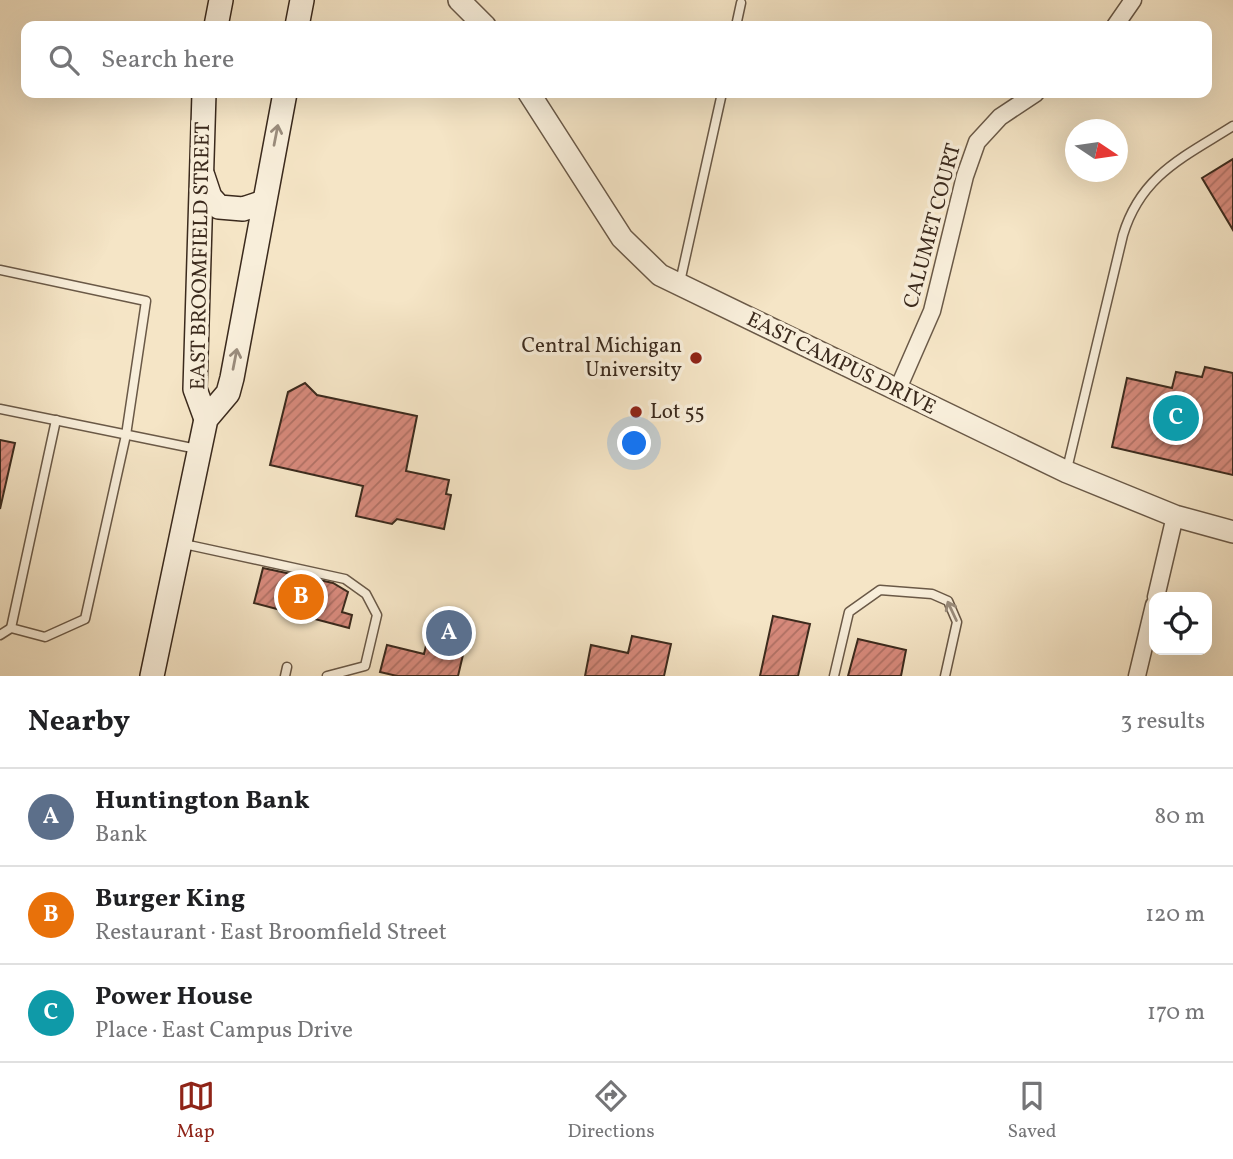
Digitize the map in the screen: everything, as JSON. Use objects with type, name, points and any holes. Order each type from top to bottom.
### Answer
[{"type":"main road","points":[[217,21],[221,0]]},
{"type":"main road","points":[[299,21],[302,0]]},
{"type":"main road","name":"EAST BROOMFIELD STREET","points":[[205,98],[195,389],[206,419]]},
{"type":"main road","name":"EAST BROOMFIELD STREET","points":[[152,676],[206,419],[228,393],[284,98]]},
{"type":"main road","points":[[201,170],[210,197],[219,207],[243,209],[264,202]]},
{"type":"street","points":[[459,0],[480,21]]},
{"type":"street","points":[[1118,21],[1133,0]]},
{"type":"street","name":"EAST CAMPUS DRIVE","points":[[532,98],[631,250],[660,275],[1066,472],[1175,516],[1233,532]]},
{"type":"street","name":"CALUMET COURT","points":[[897,391],[933,311],[965,176],[977,142],[1000,117],[1028,98]]},
{"type":"street","points":[[1157,592],[1175,516]]},
{"type":"street","points":[[1138,676],[1149,627]]},
{"type":"lane","points":[[737,21],[741,3]]},
{"type":"lane","points":[[679,285],[721,98]]},
{"type":"lane","points":[[1066,472],[1123,234],[1134,204],[1160,173],[1233,126]]},
{"type":"lane","points":[[0,270],[146,301],[126,435],[85,619],[46,638],[11,628]]},
{"type":"lane","points":[[0,409],[200,450]]},
{"type":"lane","points":[[0,635],[11,628],[56,420]]},
{"type":"lane","points":[[181,543],[345,579],[366,594],[377,615],[365,666],[327,676]]},
{"type":"lane","points":[[834,676],[849,612],[880,590],[932,594],[948,601],[957,622],[945,676]]},
{"type":"building","points":[[1233,159],[1233,230],[1202,178]]},
{"type":"building","points":[[1205,367],[1233,373],[1233,475],[1112,447],[1127,378],[1172,388],[1176,372],[1202,377]]},
{"type":"building","points":[[305,383],[317,395],[417,416],[406,471],[449,480],[446,494],[451,495],[444,529],[397,519],[392,524],[356,516],[363,486],[270,465],[288,392]]},
{"type":"building","points":[[0,440],[15,443],[0,509]]},
{"type":"building","points":[[263,568],[333,583],[348,592],[342,612],[352,615],[349,628],[254,603]]},
{"type":"building","points":[[434,612],[471,621],[458,676],[397,676],[380,672],[387,645],[424,654]]},
{"type":"building","points":[[773,616],[810,624],[798,676],[760,676]]},
{"type":"building","points":[[632,636],[671,644],[664,676],[585,676],[591,645],[628,653]]},
{"type":"building","points":[[858,639],[906,650],[901,676],[848,676]]},
{"type":"place","name":"Central Michigan University","points":[[696,358]]},
{"type":"place","name":"Lot 55","points":[[636,412]]},
{"type":"place","name":"Power House","points":[[1176,418]]},
{"type":"place","name":"Burger King","points":[[301,597]]},
{"type":"place","name":"Huntington Bank","points":[[449,633]]}]
